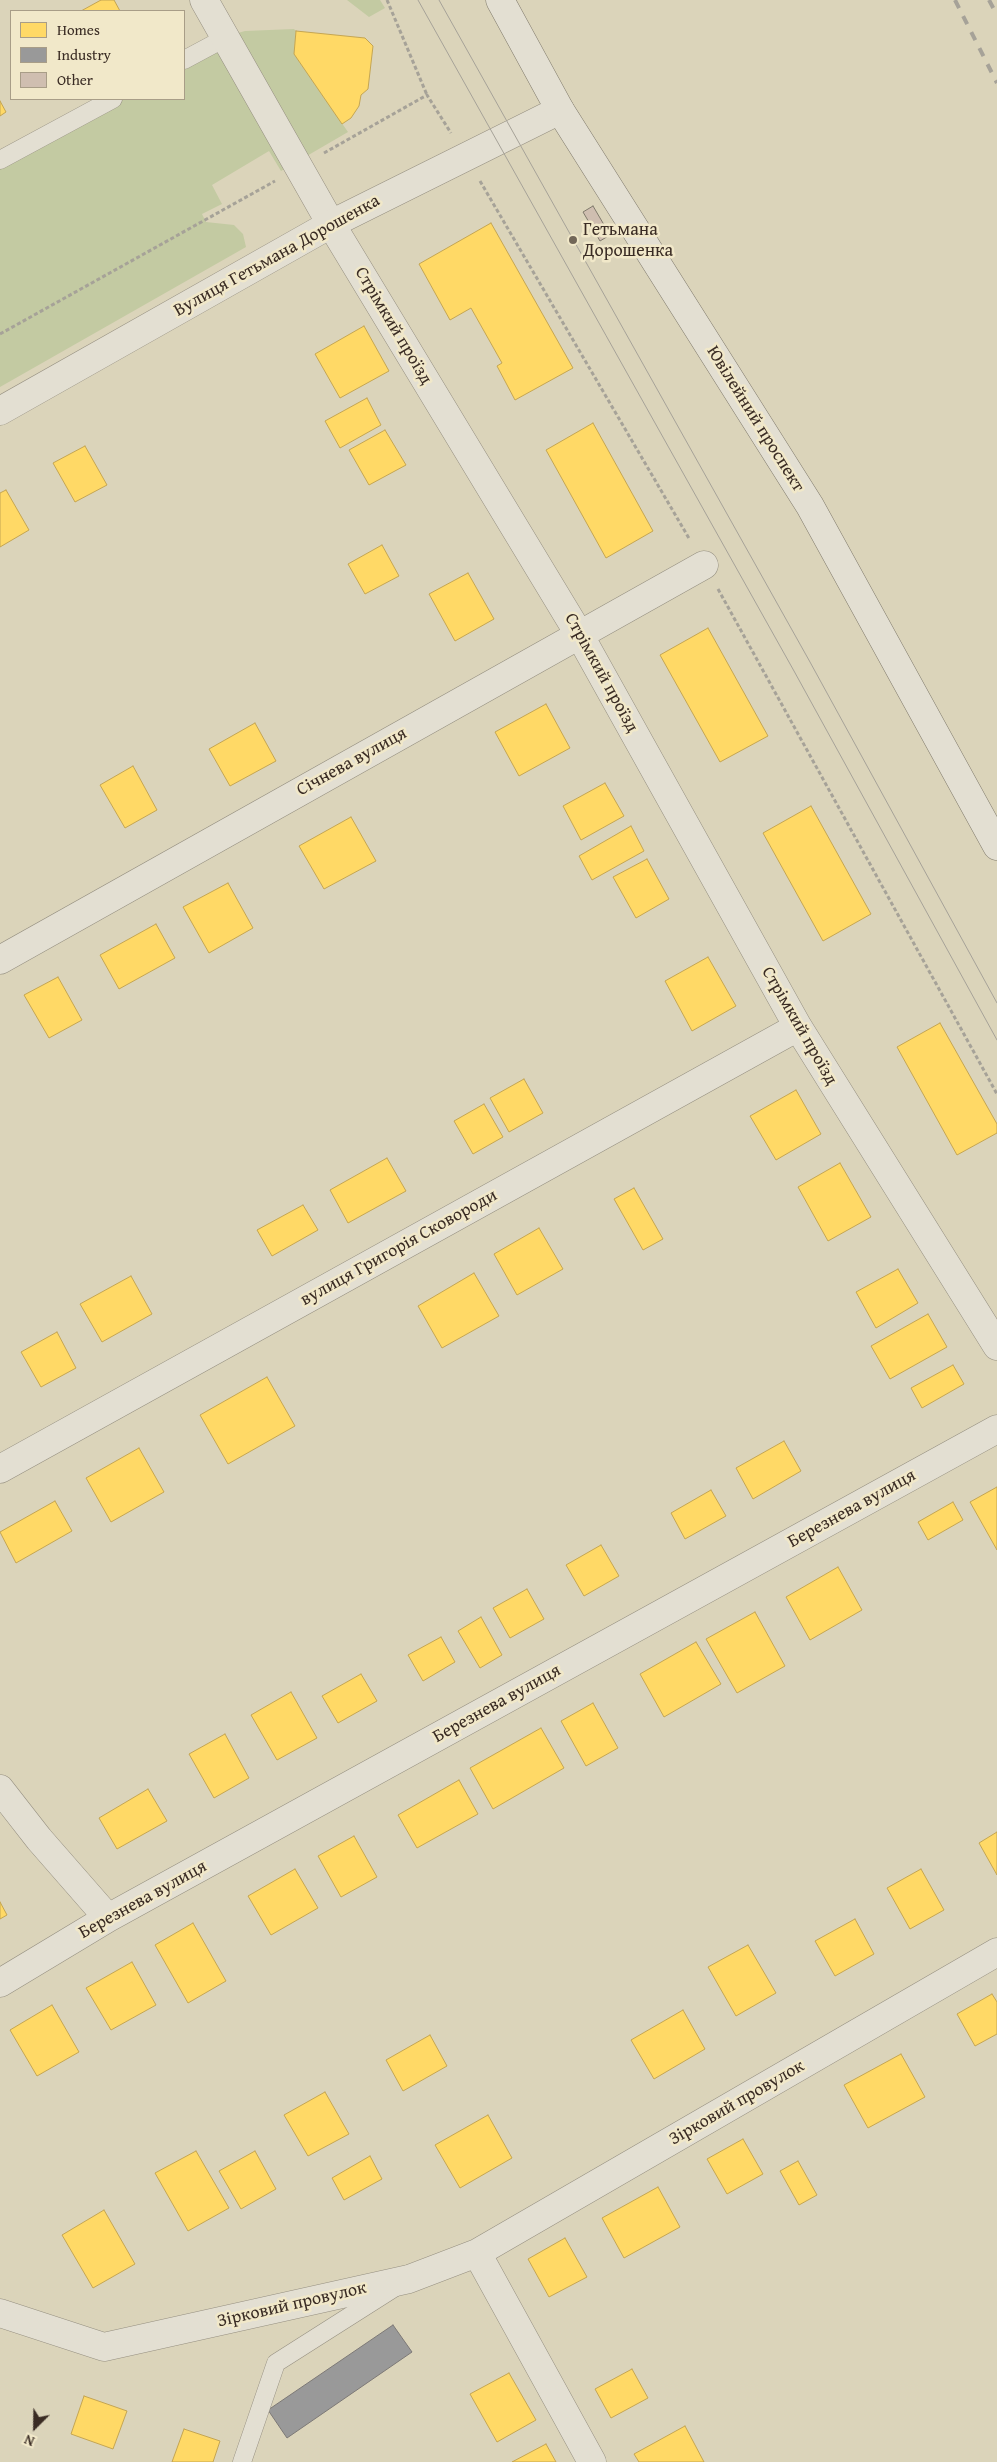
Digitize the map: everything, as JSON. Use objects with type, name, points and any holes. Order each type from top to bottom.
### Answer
[{"type":"street","name":"Стрімкий проїзд","points":[[204,0],[331,224],[579,634],[798,1027],[997,1346]]},
{"type":"street","name":"Ювілейний проспект","points":[[500,0],[560,110],[810,506],[997,846]]},
{"type":"street","name":"Вулиця Гетьмана Дорошенка","points":[[0,411],[331,224],[560,110]]},
{"type":"street","name":"Січнева вулиця","points":[[0,960],[704,564]]},
{"type":"street","name":"вулиця Григорія Сковороди","points":[[0,1469],[798,1027]]},
{"type":"street","name":"Березнева вулиця","points":[[0,1982],[108,1918],[997,1429]]},
{"type":"street","points":[[0,1789],[38,1839],[108,1918]]},
{"type":"street","name":"Зірковий провулок","points":[[0,2313],[104,2347],[409,2279],[477,2253],[997,1952]]},
{"type":"street","points":[[477,2253],[592,2462]]},
{"type":"lane","points":[[185,59],[226,38]]},
{"type":"lane","points":[[0,160],[111,100]]},
{"type":"lane","points":[[242,2462],[276,2363],[409,2279]]},
{"type":"path","points":[[387,0],[427,95],[704,564],[997,1094]]},
{"type":"path","points":[[0,334],[427,95]]},
{"type":"green space","points":[[347,0],[380,0],[385,8],[369,17]]},
{"type":"green space","points":[[294,29],[296,31],[294,54],[348,132],[281,171],[269,151],[212,185],[222,204],[202,214],[206,222],[234,225],[243,234],[246,247],[0,387],[0,168],[118,100],[185,100],[185,61],[231,35],[245,31]]},
{"type":"building: Homes","points":[[101,0],[114,0],[119,10],[83,10]]},
{"type":"building: Homes","points":[[296,31],[365,38],[373,46],[368,89],[361,95],[359,106],[351,118],[342,124],[294,54]]},
{"type":"building: Homes","points":[[0,101],[6,112],[0,116]]},
{"type":"building: Homes","points":[[491,223],[573,368],[515,400],[497,366],[502,363],[471,308],[450,320],[419,264]]},
{"type":"building: Homes","points":[[364,326],[389,371],[340,398],[315,354]]},
{"type":"building: Homes","points":[[367,398],[381,425],[340,448],[325,421]]},
{"type":"building: Homes","points":[[593,423],[653,531],[606,558],[546,450]]},
{"type":"building: Homes","points":[[385,430],[406,465],[369,485],[349,450]]},
{"type":"building: Homes","points":[[85,446],[107,485],[75,502],[53,463]]},
{"type":"building: Homes","points":[[6,490],[29,530],[0,547],[0,493]]},
{"type":"building: Homes","points":[[382,545],[399,576],[365,594],[348,564]]},
{"type":"building: Homes","points":[[468,573],[494,619],[455,641],[429,594]]},
{"type":"building: Homes","points":[[708,628],[768,736],[720,762],[660,655]]},
{"type":"building: Homes","points":[[546,704],[570,748],[519,776],[495,732]]},
{"type":"building: Homes","points":[[255,723],[276,761],[230,786],[209,749]]},
{"type":"building: Homes","points":[[133,766],[157,810],[125,828],[100,785]]},
{"type":"building: Homes","points":[[605,783],[624,816],[581,840],[563,806]]},
{"type":"building: Homes","points":[[811,806],[871,914],[823,941],[763,833]]},
{"type":"building: Homes","points":[[351,817],[376,861],[324,889],[299,846]]},
{"type":"building: Homes","points":[[631,826],[644,851],[592,880],[579,856]]},
{"type":"building: Homes","points":[[647,859],[669,899],[636,918],[613,877]]},
{"type":"building: Homes","points":[[228,883],[253,928],[209,953],[183,907]]},
{"type":"building: Homes","points":[[156,924],[175,958],[119,989],[100,955]]},
{"type":"building: Homes","points":[[708,957],[736,1006],[692,1031],[665,981]]},
{"type":"building: Homes","points":[[58,977],[82,1020],[49,1038],[24,995]]},
{"type":"building: Homes","points":[[940,1023],[997,1124],[997,1133],[957,1155],[897,1047]]},
{"type":"building: Homes","points":[[524,1079],[543,1113],[509,1132],[490,1098]]},
{"type":"building: Homes","points":[[796,1090],[821,1134],[776,1160],[750,1116]]},
{"type":"building: Homes","points":[[484,1104],[503,1137],[473,1154],[454,1121]]},
{"type":"building: Homes","points":[[387,1158],[406,1191],[348,1223],[330,1190]]},
{"type":"building: Homes","points":[[840,1163],[871,1217],[828,1241],[798,1187]]},
{"type":"building: Homes","points":[[634,1188],[663,1239],[643,1250],[614,1199]]},
{"type":"building: Homes","points":[[303,1205],[318,1230],[272,1256],[257,1230]]},
{"type":"building: Homes","points":[[539,1228],[563,1269],[517,1295],[494,1254]]},
{"type":"building: Homes","points":[[898,1269],[918,1303],[876,1328],[856,1292]]},
{"type":"building: Homes","points":[[474,1273],[499,1316],[442,1348],[418,1306]]},
{"type":"building: Homes","points":[[131,1276],[152,1314],[102,1342],[80,1304]]},
{"type":"building: Homes","points":[[928,1314],[947,1347],[890,1379],[871,1346]]},
{"type":"building: Homes","points":[[57,1332],[76,1368],[41,1387],[21,1352]]},
{"type":"building: Homes","points":[[953,1365],[964,1384],[922,1408],[911,1388]]},
{"type":"building: Homes","points":[[267,1377],[295,1426],[228,1464],[200,1415]]},
{"type":"building: Homes","points":[[784,1441],[801,1471],[753,1499],[736,1468]]},
{"type":"building: Homes","points":[[139,1448],[164,1492],[111,1522],[86,1478]]},
{"type":"building: Homes","points":[[997,1487],[997,1550],[970,1502]]},
{"type":"building: Homes","points":[[711,1490],[726,1516],[685,1539],[671,1513]]},
{"type":"building: Homes","points":[[55,1501],[72,1531],[16,1563],[0,1532]]},
{"type":"building: Homes","points":[[953,1502],[963,1520],[928,1540],[918,1522]]},
{"type":"building: Homes","points":[[601,1545],[619,1576],[584,1596],[566,1565]]},
{"type":"building: Homes","points":[[838,1567],[862,1610],[810,1640],[786,1597]]},
{"type":"building: Homes","points":[[527,1589],[544,1619],[510,1638],[493,1608]]},
{"type":"building: Homes","points":[[755,1612],[785,1666],[737,1693],[706,1639]]},
{"type":"building: Homes","points":[[481,1617],[502,1655],[480,1668],[458,1631]]},
{"type":"building: Homes","points":[[441,1637],[455,1662],[423,1681],[408,1655]]},
{"type":"building: Homes","points":[[696,1642],[721,1684],[664,1717],[640,1674]]},
{"type":"building: Homes","points":[[361,1674],[377,1701],[338,1723],[322,1696]]},
{"type":"building: Homes","points":[[291,1692],[317,1738],[277,1760],[251,1715]]},
{"type":"building: Homes","points":[[593,1703],[618,1748],[586,1766],[561,1721]]},
{"type":"building: Homes","points":[[541,1728],[564,1768],[493,1809],[470,1768]]},
{"type":"building: Homes","points":[[225,1734],[249,1778],[214,1798],[189,1754]]},
{"type":"building: Homes","points":[[459,1780],[478,1814],[417,1848],[398,1815]]},
{"type":"building: Homes","points":[[148,1789],[167,1821],[117,1849],[99,1818]]},
{"type":"building: Homes","points":[[997,1832],[997,1875],[979,1843]]},
{"type":"building: Homes","points":[[354,1836],[377,1877],[341,1897],[318,1856]]},
{"type":"building: Homes","points":[[295,1869],[318,1908],[271,1935],[248,1896]]},
{"type":"building: Homes","points":[[921,1869],[944,1910],[910,1929],[887,1888]]},
{"type":"building: Homes","points":[[0,1902],[7,1915],[0,1919]]},
{"type":"building: Homes","points":[[855,1919],[874,1954],[835,1976],[815,1941]]},
{"type":"building: Homes","points":[[193,1923],[226,1981],[188,2003],[155,1945]]},
{"type":"building: Homes","points":[[748,1945],[776,1993],[736,2016],[708,1967]]},
{"type":"building: Homes","points":[[132,1962],[156,2005],[111,2030],[86,1988]]},
{"type":"building: Homes","points":[[992,1994],[997,2002],[997,2034],[975,2046],[957,2014]]},
{"type":"building: Homes","points":[[52,2005],[79,2052],[37,2076],[10,2030]]},
{"type":"building: Homes","points":[[683,2010],[705,2049],[654,2079],[631,2040]]},
{"type":"building: Homes","points":[[430,2035],[447,2066],[403,2091],[386,2060]]},
{"type":"building: Homes","points":[[901,2054],[925,2097],[868,2128],[844,2085]]},
{"type":"building: Homes","points":[[325,2092],[349,2134],[308,2156],[284,2115]]},
{"type":"building: Homes","points":[[488,2115],[512,2158],[460,2188],[435,2145]]},
{"type":"building: Homes","points":[[743,2139],[763,2174],[727,2194],[707,2159]]},
{"type":"building: Homes","points":[[196,2151],[229,2208],[188,2231],[155,2173]]},
{"type":"building: Homes","points":[[255,2151],[276,2189],[241,2209],[219,2171]]},
{"type":"building: Homes","points":[[370,2156],[382,2179],[344,2200],[332,2178]]},
{"type":"building: Homes","points":[[798,2161],[817,2195],[799,2205],[780,2171]]},
{"type":"building: Homes","points":[[658,2187],[680,2227],[624,2258],[602,2218]]},
{"type":"building: Homes","points":[[104,2210],[135,2264],[93,2288],[62,2235]]},
{"type":"building: Homes","points":[[565,2238],[587,2277],[549,2297],[528,2259]]},
{"type":"building: Homes","points":[[632,2369],[648,2398],[611,2418],[595,2389]]},
{"type":"building: Homes","points":[[509,2373],[536,2420],[497,2442],[470,2394]]},
{"type":"building: Homes","points":[[84,2396],[127,2411],[113,2449],[71,2434]]},
{"type":"building: Homes","points":[[685,2426],[704,2462],[639,2462],[634,2454]]},
{"type":"building: Homes","points":[[184,2429],[220,2441],[213,2462],[172,2462]]},
{"type":"building: Homes","points":[[546,2444],[556,2462],[512,2462]]},
{"type":"building: Industry","points":[[393,2325],[412,2352],[287,2438],[268,2410]]},
{"type":"building: Other","points":[[593,206],[610,235],[600,241],[583,212]]},
{"type":"tram line","points":[[418,0],[794,671],[997,1040]]},
{"type":"tram line","points":[[439,0],[810,662],[997,1003]]},
{"type":"railway","points":[[955,0],[997,83]]},
{"type":"railway","points":[[989,0],[997,15]]},
{"type":"place","name":"Гетьмана Дорошенка","points":[[573,240]]}]
